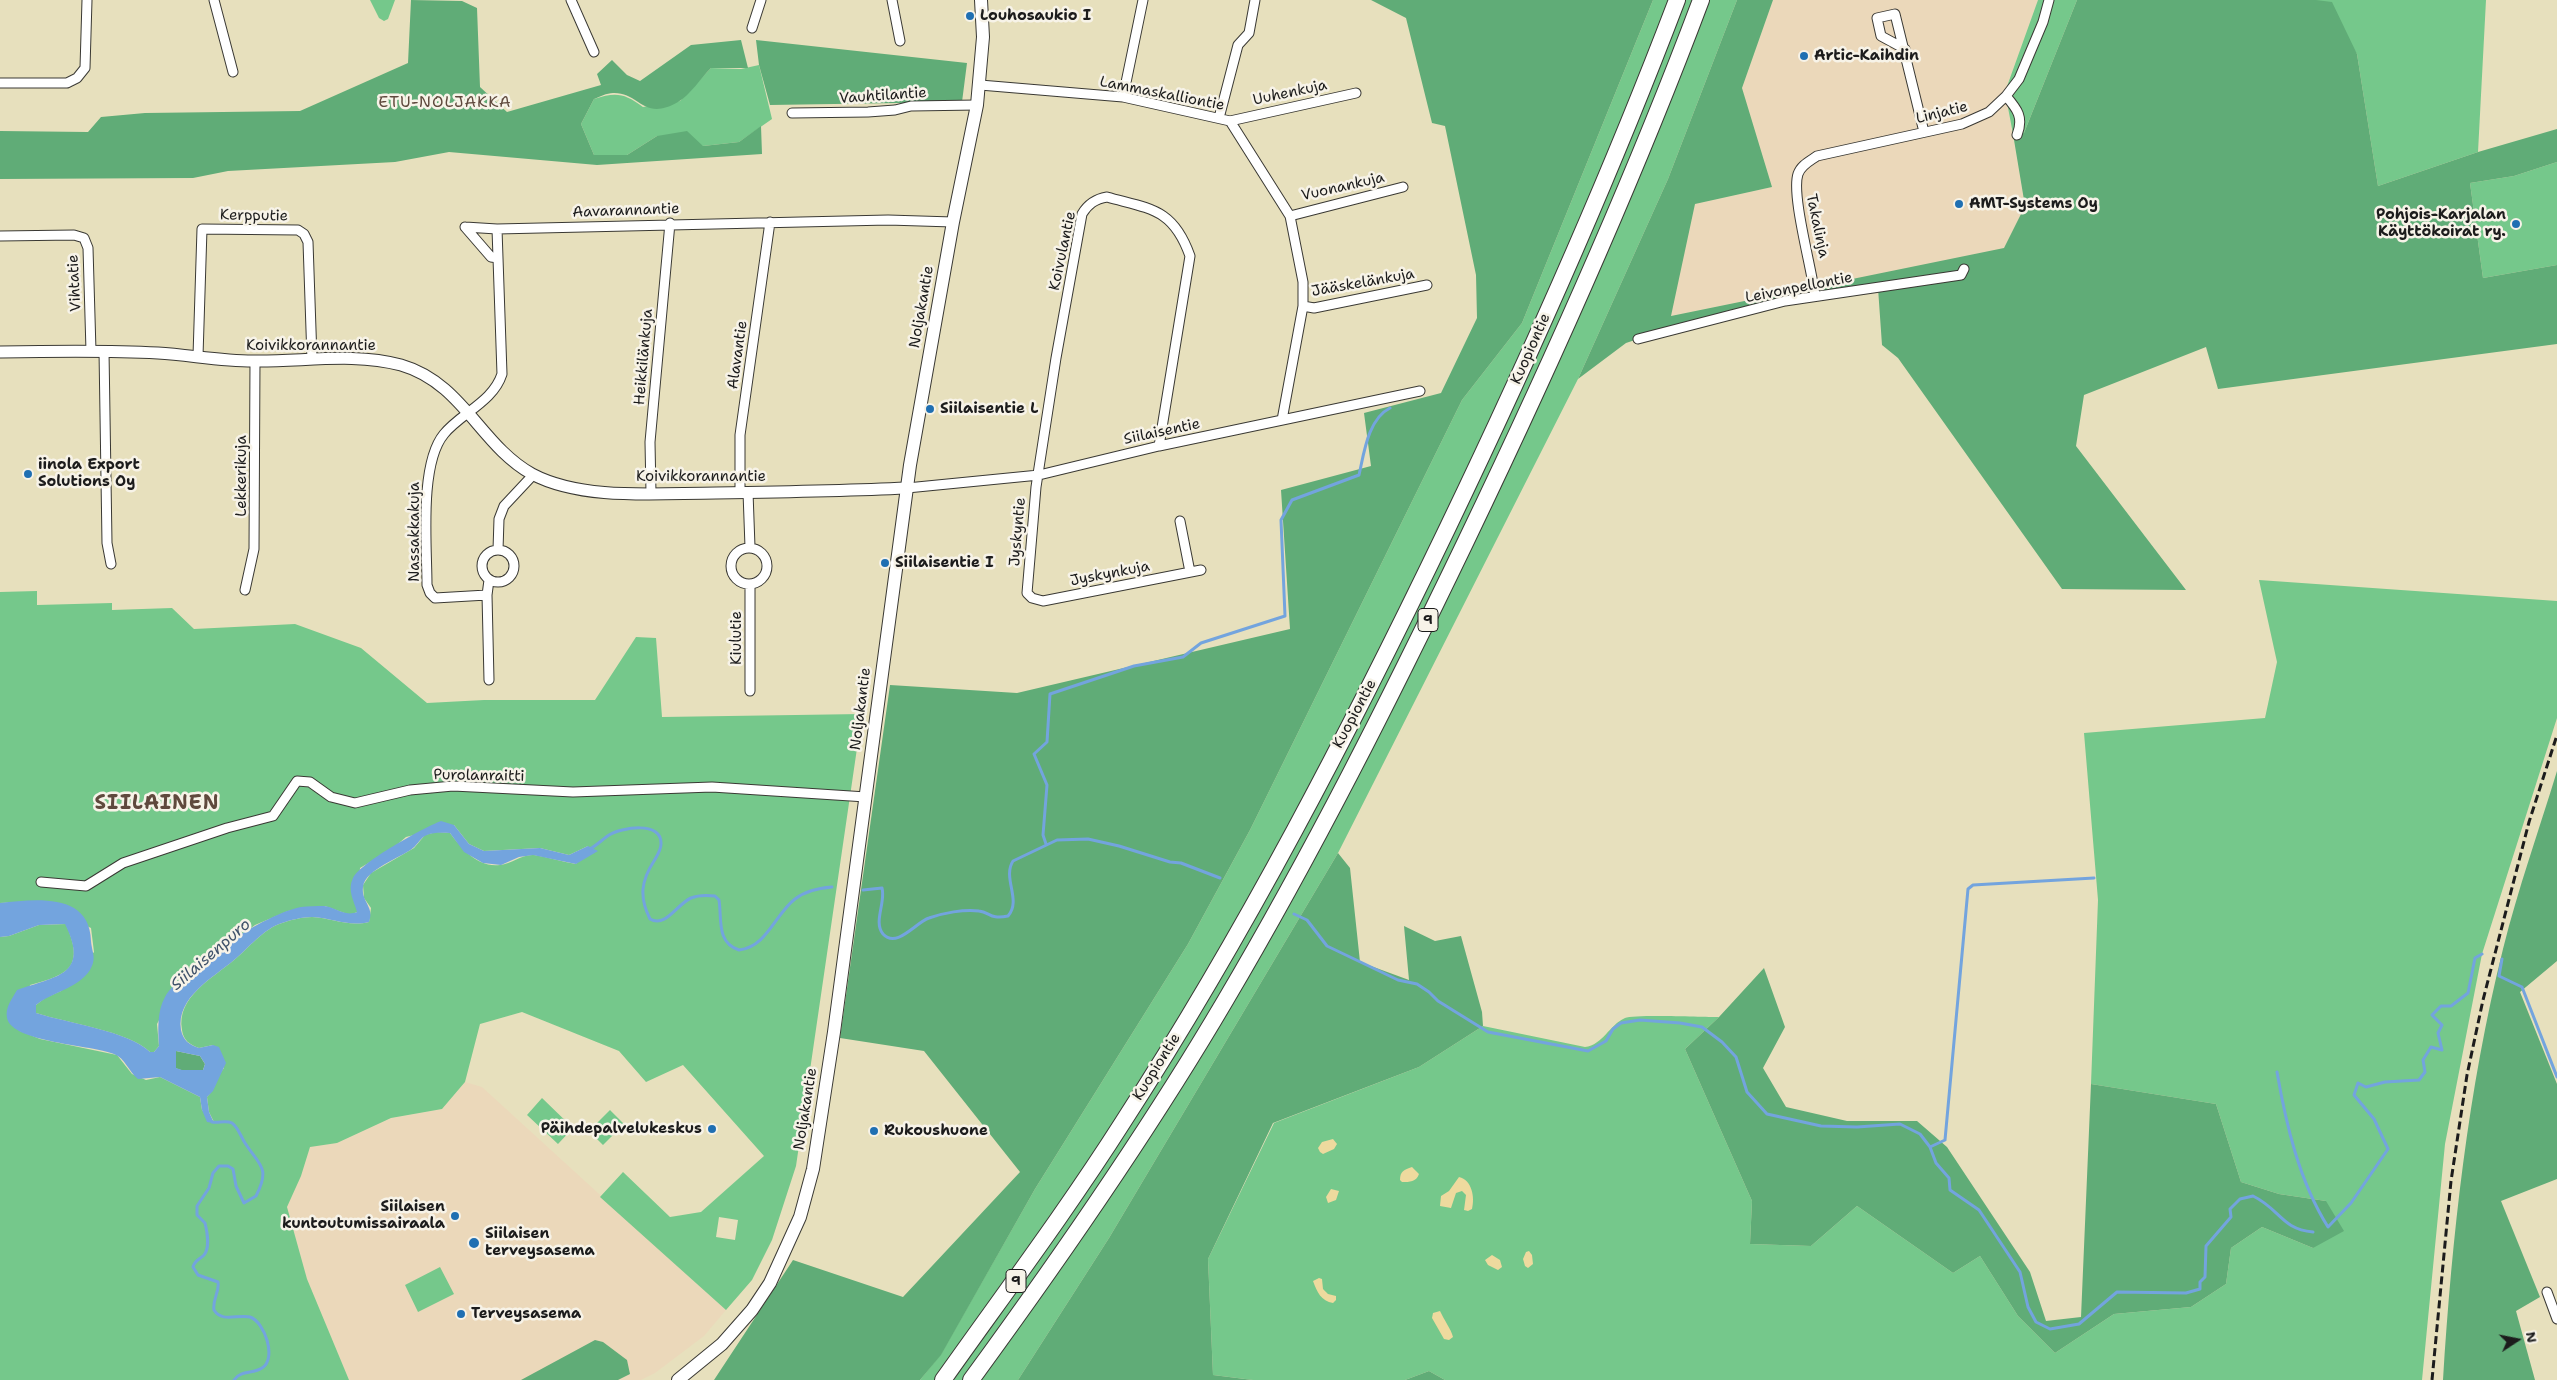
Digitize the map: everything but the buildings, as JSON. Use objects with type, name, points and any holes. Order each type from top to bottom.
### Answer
[{"type":"highway","name":"Kuopiontie","points":[[943,1380],[1019,1276],[1124,1122],[1204,991],[1291,838],[1390,648],[1494,430],[1571,259],[1677,0]]},
{"type":"highway","name":"Kuopiontie","points":[[971,1380],[1066,1249],[1144,1131],[1225,1002],[1311,848],[1410,657],[1510,450],[1587,276],[1701,0]]},
{"type":"main road","name":"Noljakantie","points":[[678,1380],[722,1344],[752,1310],[770,1283],[800,1217],[813,1170],[834,1032],[907,488],[953,222],[980,85],[983,38],[981,0]]},
{"type":"street","points":[[0,83],[67,82],[81,75],[85,68],[87,0]]},
{"type":"street","points":[[214,0],[233,72]]},
{"type":"street","points":[[571,0],[594,52]]},
{"type":"street","points":[[752,28],[761,0]]},
{"type":"street","points":[[892,0],[900,41]]},
{"type":"street","points":[[1123,97],[1143,0]]},
{"type":"street","points":[[1219,118],[1238,45],[1249,33],[1255,0]]},
{"type":"street","name":"Linjatie","points":[[1805,164],[1817,156],[1972,121],[1988,112],[2006,96],[2018,79],[2043,22],[2049,0]]},
{"type":"street","points":[[1905,49],[1924,132]]},
{"type":"street","name":"Lammaskalliontie","points":[[980,85],[1123,97],[1230,121],[1290,216],[1303,282],[1303,306],[1282,420]]},
{"type":"street","name":"Uuhenkuja","points":[[1230,121],[1356,93]]},
{"type":"street","points":[[2006,96],[2020,116],[2021,122],[2017,135]]},
{"type":"street","name":"Vauhtilantie","points":[[792,113],[868,112],[906,109],[911,106],[977,105]]},
{"type":"street","name":"Takalinja","points":[[1805,164],[1798,173],[1795,192],[1815,296]]},
{"type":"street","name":"Vuonankuja","points":[[1290,216],[1404,187]]},
{"type":"street","name":"Koivulantie","points":[[1038,474],[1056,358],[1082,214],[1098,198],[1106,197],[1165,214],[1186,246],[1190,256],[1159,446]]},
{"type":"street","name":"Aavarannantie","points":[[498,258],[491,257],[465,227],[497,229],[670,223],[888,220],[953,222]]},
{"type":"street","name":"Alavantie","points":[[744,492],[740,435],[770,222]]},
{"type":"street","name":"Heikkilänkuja","points":[[651,493],[650,442],[670,223]]},
{"type":"street","name":"Kerpputie","points":[[198,356],[202,228],[298,230],[304,234],[308,242],[312,360]]},
{"type":"street","points":[[469,412],[500,383],[502,374],[497,229]]},
{"type":"street","name":"Vihtatie","points":[[0,236],[74,235],[84,238],[88,248],[91,351]]},
{"type":"street","name":"Leivonpellontie","points":[[1638,339],[1815,296],[1961,275],[1964,269]]},
{"type":"street","name":"Jääskelänkuja","points":[[1303,306],[1314,308],[1427,285]]},
{"type":"street","name":"Koivikkorannantie","points":[[0,352],[91,351],[198,356],[226,361],[368,358],[401,365],[421,372],[439,383],[469,412],[499,448],[533,474],[585,491],[651,493],[907,488]]},
{"type":"street","points":[[104,352],[107,543],[111,564]]},
{"type":"street","name":"Lekkerikuja","points":[[245,590],[254,549],[255,361]]},
{"type":"street","name":"Siilaisentie","points":[[907,488],[1038,474],[1159,446],[1420,391]]},
{"type":"street","name":"Nassakkakuja","points":[[469,412],[445,432],[439,441],[428,476],[427,585],[430,593],[435,598],[487,595]]},
{"type":"street","points":[[498,550],[499,519],[504,506],[533,474]]},
{"type":"street","name":"Jyskyntie","points":[[1027,593],[1038,474]]},
{"type":"street","points":[[744,492],[750,547]]},
{"type":"street","points":[[1180,521],[1190,572]]},
{"type":"street","points":[[750,547],[763,554],[767,567],[762,580],[750,584],[740,582],[735,577],[731,568],[731,562],[738,552],[750,547]]},
{"type":"street","points":[[498,550],[504,551],[513,559],[514,570],[511,576],[501,582],[490,580],[485,576],[482,564],[487,554],[498,550]]},
{"type":"street","name":"Jyskynkuja","points":[[1027,593],[1032,598],[1043,601],[1201,570]]},
{"type":"street","points":[[489,680],[487,595],[490,580]]},
{"type":"street","name":"Kiulutie","points":[[750,584],[750,692]]},
{"type":"street","name":"Purolanraitti","points":[[41,882],[86,886],[122,863],[227,828],[273,816],[297,781],[310,782],[331,797],[355,803],[410,790],[453,786],[573,792],[712,786],[866,797]]},
{"type":"street","points":[[2547,1292],[2557,1319]]},
{"type":"shaded area","points":[[1773,0],[2038,0],[2005,91],[2025,206],[2004,249],[1670,316],[1695,204],[1772,187],[1742,88]]},
{"type":"shaded area","name":"Siilaisen terveysasema","points":[[465,1082],[482,1087],[726,1310],[704,1336],[655,1373],[641,1380],[349,1380],[307,1279],[287,1207],[301,1176],[310,1146],[337,1143],[391,1118],[442,1109]]},
{"type":"green space","points":[[370,0],[395,0],[388,19],[384,21],[379,18]]},
{"type":"green space","points":[[411,0],[462,1],[477,8],[480,87],[507,112],[601,85],[597,74],[612,60],[627,75],[640,81],[691,45],[741,40],[748,68],[711,68],[687,95],[678,102],[657,109],[642,105],[622,94],[606,94],[594,99],[581,124],[594,155],[627,155],[657,136],[687,131],[703,146],[739,142],[761,126],[762,154],[597,165],[449,152],[395,162],[228,171],[193,178],[0,179],[0,131],[88,132],[101,117],[145,113],[300,111],[408,63]]},
{"type":"green space","points":[[1371,0],[1653,0],[1522,323],[1462,400],[1250,830],[1188,944],[1035,1189],[941,1355],[920,1380],[714,1380],[793,1260],[903,1297],[1020,1172],[924,1051],[840,1038],[890,685],[1017,693],[1290,629],[1281,490],[1371,466],[1364,413],[1441,393],[1477,318],[1476,275],[1445,126],[1432,123],[1406,18]]},
{"type":"green space","points":[[1653,0],[1737,0],[1668,179],[1578,379],[1338,853],[1109,1238],[1018,1380],[920,1380],[941,1354],[1035,1189],[1188,944],[1250,830],[1462,400],[1522,323]]},
{"type":"green space","points":[[1737,0],[1773,0],[1742,88],[1772,187],[1695,204],[1671,316],[2004,248],[2025,206],[2013,134],[2024,133],[2077,0],[2316,0],[2332,2],[2357,54],[2378,186],[2478,152],[2557,129],[2557,162],[2514,176],[2470,183],[2483,278],[2557,265],[2557,344],[2218,389],[2206,347],[2084,395],[2076,446],[2186,590],[2062,589],[1898,358],[1882,345],[1878,288],[1815,296],[1638,339],[1626,343],[1578,379],[1668,179]]},
{"type":"green space","points":[[2038,0],[2077,0],[2024,133],[2013,134],[2005,92]]},
{"type":"green space","points":[[2314,0],[2486,0],[2478,152],[2378,186],[2357,54]]},
{"type":"green space","points":[[756,40],[967,63],[962,102],[770,105],[759,65]]},
{"type":"green space","points":[[759,65],[772,119],[739,142],[703,146],[657,136],[627,155],[594,155],[581,124],[594,99],[608,95],[620,95],[643,107],[680,101],[711,68],[741,69]]},
{"type":"green space","name":"Pohjois-Karjalan Käyttökoirat ry.","points":[[2557,162],[2557,265],[2483,278],[2470,183],[2514,176]]},
{"type":"green space","points":[[2259,580],[2557,601],[2557,718],[2482,954],[2445,1144],[2422,1380],[1445,1380],[1429,1371],[1405,1380],[1253,1380],[1213,1375],[1208,1259],[1274,1123],[1419,1067],[1483,1026],[1585,1047],[1597,1043],[1619,1021],[1625,1018],[1655,1016],[1719,1017],[1685,1049],[1752,1201],[1750,1244],[1811,1246],[1857,1206],[1953,1273],[1980,1256],[2018,1316],[2055,1353],[2114,1314],[2191,1307],[2226,1284],[2231,1248],[2262,1227],[2313,1248],[2326,1201],[2279,1194],[2241,1182],[2216,1104],[2091,1084],[2098,900],[2084,733],[2265,718],[2277,662]]},
{"type":"green space","points":[[37,591],[37,605],[112,603],[112,610],[172,608],[194,629],[295,624],[361,648],[427,703],[484,700],[595,700],[636,637],[656,638],[662,717],[862,714],[796,1166],[772,1240],[752,1280],[726,1310],[600,1197],[623,1172],[670,1217],[701,1212],[764,1156],[683,1065],[646,1082],[619,1051],[522,1012],[480,1024],[465,1082],[442,1109],[391,1118],[337,1143],[310,1147],[301,1176],[287,1207],[307,1279],[349,1380],[0,1380],[0,937],[9,936],[39,925],[66,924],[74,950],[70,966],[64,972],[30,985],[20,1031],[40,1039],[117,1055],[132,1074],[146,1080],[160,1077],[200,1097],[202,1110],[214,1122],[209,1112],[207,1097],[224,1068],[213,1045],[199,1048],[190,1044],[185,1039],[182,1030],[182,1018],[190,998],[198,989],[262,934],[282,923],[312,917],[340,922],[369,922],[371,908],[364,898],[363,885],[371,873],[414,848],[425,835],[436,832],[450,833],[471,856],[485,864],[492,865],[504,864],[529,855],[576,864],[588,846],[569,855],[540,848],[484,851],[469,844],[454,825],[406,837],[392,849],[360,868],[357,912],[350,915],[325,906],[288,911],[255,925],[238,938],[217,949],[181,978],[157,1024],[159,1046],[154,1052],[150,1052],[128,1038],[113,1033],[36,1013],[36,1005],[45,998],[61,991],[94,952],[91,928],[35,901],[0,903],[0,592]],"holes":[[[719,1217],[738,1220],[735,1240],[716,1237]]]},
{"type":"green space","points":[[2557,771],[2557,961],[2520,992],[2557,1084],[2557,1179],[2501,1201],[2540,1297],[2516,1311],[2535,1380],[2443,1380],[2451,1272],[2463,1163],[2480,1055],[2503,949]]},
{"type":"green space","points":[[1338,853],[1350,868],[1360,962],[1409,980],[1404,926],[1435,941],[1461,936],[1482,1012],[1483,1026],[1419,1067],[1273,1123],[1208,1259],[1213,1375],[1253,1380],[1018,1380],[1109,1238]]},
{"type":"green space","points":[[1764,968],[1785,1027],[1763,1068],[1786,1107],[1847,1121],[1917,1121],[1947,1147],[2030,1272],[2046,1321],[2081,1317],[2091,1084],[2216,1104],[2241,1182],[2279,1194],[2326,1201],[2344,1231],[2313,1248],[2262,1227],[2231,1248],[2226,1284],[2191,1307],[2114,1314],[2055,1353],[2018,1316],[1980,1256],[1953,1273],[1857,1206],[1811,1246],[1750,1244],[1752,1201],[1685,1049],[1719,1017]]},
{"type":"green space","points":[[176,1051],[200,1056],[205,1064],[203,1070],[181,1070],[175,1068]]},
{"type":"green space","points":[[542,1098],[573,1128],[558,1144],[527,1115]]},
{"type":"green space","points":[[610,1110],[624,1124],[603,1145],[589,1131]]},
{"type":"green space","points":[[440,1267],[454,1294],[418,1312],[405,1285]]},
{"type":"green space","points":[[595,1340],[603,1342],[627,1360],[630,1374],[618,1380],[521,1380]]},
{"type":"green space","points":[[1429,1371],[1445,1380],[1405,1380]]},
{"type":"sand","points":[[1333,1139],[1337,1144],[1334,1149],[1323,1154],[1320,1152],[1318,1148],[1322,1142]]},
{"type":"sand","points":[[1412,1167],[1419,1174],[1418,1177],[1412,1181],[1402,1182],[1400,1177],[1402,1173]]},
{"type":"sand","points":[[1459,1177],[1470,1185],[1472,1190],[1473,1204],[1472,1209],[1468,1211],[1464,1210],[1466,1195],[1462,1191],[1456,1193],[1451,1208],[1440,1206],[1441,1196],[1449,1191]]},
{"type":"sand","points":[[1331,1189],[1339,1191],[1336,1200],[1328,1203],[1326,1197]]},
{"type":"sand","points":[[1529,1251],[1532,1255],[1533,1264],[1528,1268],[1525,1266],[1523,1259],[1526,1252]]},
{"type":"sand","points":[[1492,1255],[1500,1260],[1502,1267],[1498,1270],[1488,1265],[1485,1260]]},
{"type":"sand","points":[[1319,1278],[1322,1279],[1323,1289],[1328,1294],[1336,1296],[1336,1300],[1333,1303],[1322,1298],[1318,1292],[1313,1281]]},
{"type":"sand","points":[[1440,1311],[1453,1337],[1449,1340],[1444,1339],[1432,1318],[1433,1313]]},
{"type":"water","points":[[441,821],[454,825],[469,844],[484,851],[540,848],[569,855],[588,846],[598,851],[576,864],[533,855],[519,857],[501,865],[483,863],[464,852],[450,833],[430,834],[423,837],[407,852],[377,869],[365,881],[363,892],[370,912],[369,922],[340,922],[308,917],[275,926],[256,939],[234,960],[198,989],[184,1008],[181,1018],[181,1030],[187,1042],[199,1048],[213,1045],[219,1047],[226,1063],[213,1091],[207,1097],[209,1112],[214,1123],[207,1122],[202,1110],[200,1097],[160,1077],[138,1079],[121,1059],[114,1054],[55,1042],[23,1033],[12,1026],[7,1018],[8,1007],[17,990],[45,981],[65,971],[71,964],[74,954],[72,941],[65,924],[39,925],[9,936],[0,937],[0,903],[29,900],[58,902],[71,906],[81,914],[88,925],[94,959],[90,970],[78,982],[36,1005],[36,1013],[113,1033],[128,1038],[150,1052],[154,1052],[159,1046],[158,1034],[162,1002],[189,971],[248,930],[286,911],[301,907],[324,906],[344,913],[357,912],[352,895],[351,882],[358,871],[393,846]],"holes":[[[176,1051],[200,1056],[205,1064],[203,1070],[182,1070],[176,1068]]]},
{"type":"waterway","points":[[1046,844],[1043,835],[1047,785],[1034,754],[1047,742],[1050,694],[1134,666],[1183,657],[1201,643],[1285,616],[1281,520],[1292,500],[1359,475],[1365,447],[1372,428],[1383,413],[1390,408]]},
{"type":"waterway","name":"Siilaisenpuro","points":[[590,849],[609,835],[622,830],[640,828],[655,831],[660,836],[661,846],[646,875],[643,889],[644,903],[650,919],[656,921],[666,918],[686,901],[694,897],[715,896],[719,900],[723,936],[732,947],[739,950],[749,948],[757,943],[788,905],[799,896],[812,890],[832,887]]},
{"type":"waterway","points":[[863,890],[882,888],[883,894],[879,918],[880,929],[888,938],[894,938],[900,937],[924,920],[947,913],[973,911],[997,917],[1008,916],[1012,910],[1013,903],[1010,875],[1013,861],[1057,840],[1088,839],[1119,846],[1170,862],[1181,863],[1220,878]]},
{"type":"waterway","points":[[1930,1147],[1945,1140],[1968,889],[1973,885],[2094,878]]},
{"type":"waterway","points":[[1294,914],[1307,920],[1327,946],[1398,980],[1417,984],[1438,1001],[1488,1032],[1588,1051],[1606,1041],[1613,1029],[1621,1023],[1640,1020],[1680,1023],[1702,1027],[1722,1042],[1736,1057],[1747,1092],[1767,1114],[1821,1126],[1857,1127],[1900,1124],[1920,1134],[1930,1147],[1936,1163],[1949,1178],[1950,1190],[1979,1210],[2020,1272],[2028,1307],[2036,1322],[2050,1329],[2079,1324],[2117,1292],[2186,1293],[2200,1289],[2200,1282],[2205,1277],[2206,1246],[2231,1217],[2230,1209],[2240,1199],[2253,1196],[2262,1201],[2287,1223],[2302,1230],[2313,1232]]},
{"type":"waterway","points":[[2277,1072],[2289,1132],[2301,1171],[2328,1227],[2351,1203],[2388,1149],[2374,1119],[2354,1095],[2358,1083],[2366,1087],[2385,1082],[2419,1080],[2425,1072],[2423,1060],[2431,1047],[2442,1050],[2438,1033],[2442,1025],[2432,1015],[2441,1006],[2451,1006],[2468,993],[2475,958],[2482,954]]},
{"type":"waterway","points":[[2502,959],[2499,976],[2522,987],[2557,1077]]},
{"type":"waterway","points":[[212,1122],[232,1123],[259,1162],[263,1172],[263,1179],[256,1196],[244,1203],[236,1186],[233,1169],[228,1166],[219,1166],[213,1173],[209,1188],[197,1206],[197,1215],[205,1223],[207,1244],[206,1252],[196,1261],[193,1267],[198,1275],[218,1282],[214,1310],[221,1316],[245,1316],[255,1320],[264,1333],[269,1349],[269,1357],[262,1368],[244,1373],[234,1380]]},
{"type":"railway","points":[[2432,1380],[2451,1181],[2467,1075],[2483,1000],[2529,822],[2557,735]]},
{"type":"place","name":"Louhosaukio I","points":[[970,16]]},
{"type":"place","name":"Artic-Kaihdin","points":[[1804,56]]},
{"type":"place","name":"AMT-Systems Oy","points":[[1959,204]]},
{"type":"place","name":"Pohjois-Karjalan Käyttökoirat ry.","points":[[2516,224]]},
{"type":"place","name":"Siilaisentie L","points":[[930,409]]},
{"type":"place","name":"iinola Export Solutions Oy","points":[[28,474]]},
{"type":"place","name":"Siilaisentie I","points":[[885,563]]},
{"type":"place","name":"Päihdepalvelukeskus","points":[[712,1129]]},
{"type":"place","name":"Rukoushuone","points":[[874,1131]]},
{"type":"place","name":"Siilaisen kuntoutumissairaala","points":[[455,1216]]},
{"type":"place","name":"Siilaisen terveysasema","points":[[474,1243]]},
{"type":"place","name":"Terveysasema","points":[[461,1314]]},
{"type":"district","name":"ETU-NOLJAKKA","points":[[445,103]]},
{"type":"district","name":"SIILAINEN","points":[[157,804]]}]
